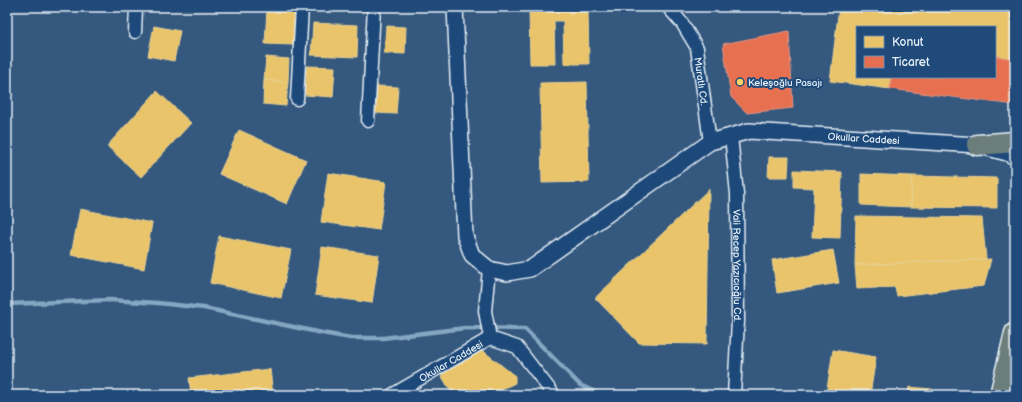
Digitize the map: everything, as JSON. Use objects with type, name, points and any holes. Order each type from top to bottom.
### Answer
[{"type":"highway","points":[[977,145],[1015,142]]},
{"type":"highway","points":[[1000,395],[1015,333]]},
{"type":"street","points":[[135,32],[136,7]]},
{"type":"street","points":[[296,99],[302,7]]},
{"type":"street","points":[[368,120],[374,7]]},
{"type":"street","points":[[455,7],[465,236],[472,255],[489,269]]},
{"type":"street","name":"Muratlı Cd.","points":[[668,7],[682,23],[697,48],[710,142]]},
{"type":"street","name":"Okullar Caddesi","points":[[392,395],[490,338],[485,311],[489,269],[507,273],[530,269],[710,142],[749,132],[977,145],[1008,153],[1015,157]]},
{"type":"street","name":"Vali Recep Yazıcıoğlu Cd.","points":[[731,136],[737,194],[738,321],[734,395]]},
{"type":"street","points":[[490,338],[517,347],[554,395]]},
{"type":"building: Konut","points":[[267,7],[295,7],[293,45],[265,44]]},
{"type":"building: Konut","points":[[345,7],[367,7],[367,11],[345,10]]},
{"type":"building: Konut","points":[[529,7],[588,7],[589,64],[564,64],[563,21],[554,21],[555,64],[530,64]]},
{"type":"building: Konut","points":[[839,7],[990,7],[1015,10],[1015,59],[996,56],[996,26],[856,26],[856,78],[891,78],[890,89],[830,81]]},
{"type":"building: Konut","points":[[313,23],[358,25],[357,57],[311,55]]},
{"type":"building: Konut","points":[[154,26],[180,31],[174,61],[148,56]]},
{"type":"building: Konut","points":[[386,26],[406,27],[405,54],[384,53]]},
{"type":"building: Konut","points":[[266,57],[289,59],[288,82],[264,80]]},
{"type":"building: Konut","points":[[307,66],[335,67],[333,97],[305,95]]},
{"type":"building: Konut","points":[[264,80],[288,82],[286,106],[263,104]]},
{"type":"building: Konut","points":[[587,82],[589,182],[542,183],[540,83]]},
{"type":"building: Konut","points":[[377,86],[398,87],[396,114],[376,113]]},
{"type":"building: Konut","points":[[157,91],[191,123],[141,177],[107,146]]},
{"type":"building: Konut","points":[[239,130],[306,160],[287,204],[219,174]]},
{"type":"building: Konut","points":[[769,157],[789,157],[788,177],[768,177]]},
{"type":"building: Konut","points":[[794,170],[842,172],[840,238],[812,237],[814,188],[794,187]]},
{"type":"building: Konut","points":[[328,173],[386,182],[379,230],[321,222]]},
{"type":"building: Konut","points":[[861,174],[912,176],[911,207],[861,205]]},
{"type":"building: Konut","points":[[912,176],[997,178],[997,208],[911,207]]},
{"type":"building: Konut","points":[[709,189],[707,344],[639,343],[595,298]]},
{"type":"building: Konut","points":[[80,209],[152,223],[144,269],[71,255]]},
{"type":"building: Konut","points":[[856,216],[982,218],[986,259],[855,265]]},
{"type":"building: Konut","points":[[219,236],[291,250],[281,298],[210,283]]},
{"type":"building: Konut","points":[[322,247],[379,255],[372,303],[315,295]]},
{"type":"building: Konut","points":[[833,250],[839,283],[777,293],[772,260]]},
{"type":"building: Konut","points":[[991,259],[984,286],[897,296],[895,287],[857,289],[855,265]]},
{"type":"building: Konut","points":[[482,350],[515,376],[515,383],[490,395],[453,395],[441,375]]},
{"type":"building: Konut","points":[[833,350],[876,357],[870,395],[826,395]]},
{"type":"building: Konut","points":[[270,369],[273,395],[191,395],[189,378]]},
{"type":"building: Konut","points":[[909,387],[932,389],[931,395],[908,395]]},
{"type":"building: Ticaret","points":[[990,7],[1015,7],[1015,10]]},
{"type":"building: Ticaret","points":[[789,31],[793,108],[747,113],[731,97],[723,44]]},
{"type":"building: Ticaret","points":[[996,56],[1015,59],[1015,105],[890,89],[891,78],[996,78]]},
{"type":"waterway","points":[[7,304],[110,300],[158,303],[204,308],[351,338],[383,338],[465,328],[525,329],[580,385],[601,395]]},
{"type":"place","name":"Keleşoğlu Pasajı","points":[[740,82]]}]
